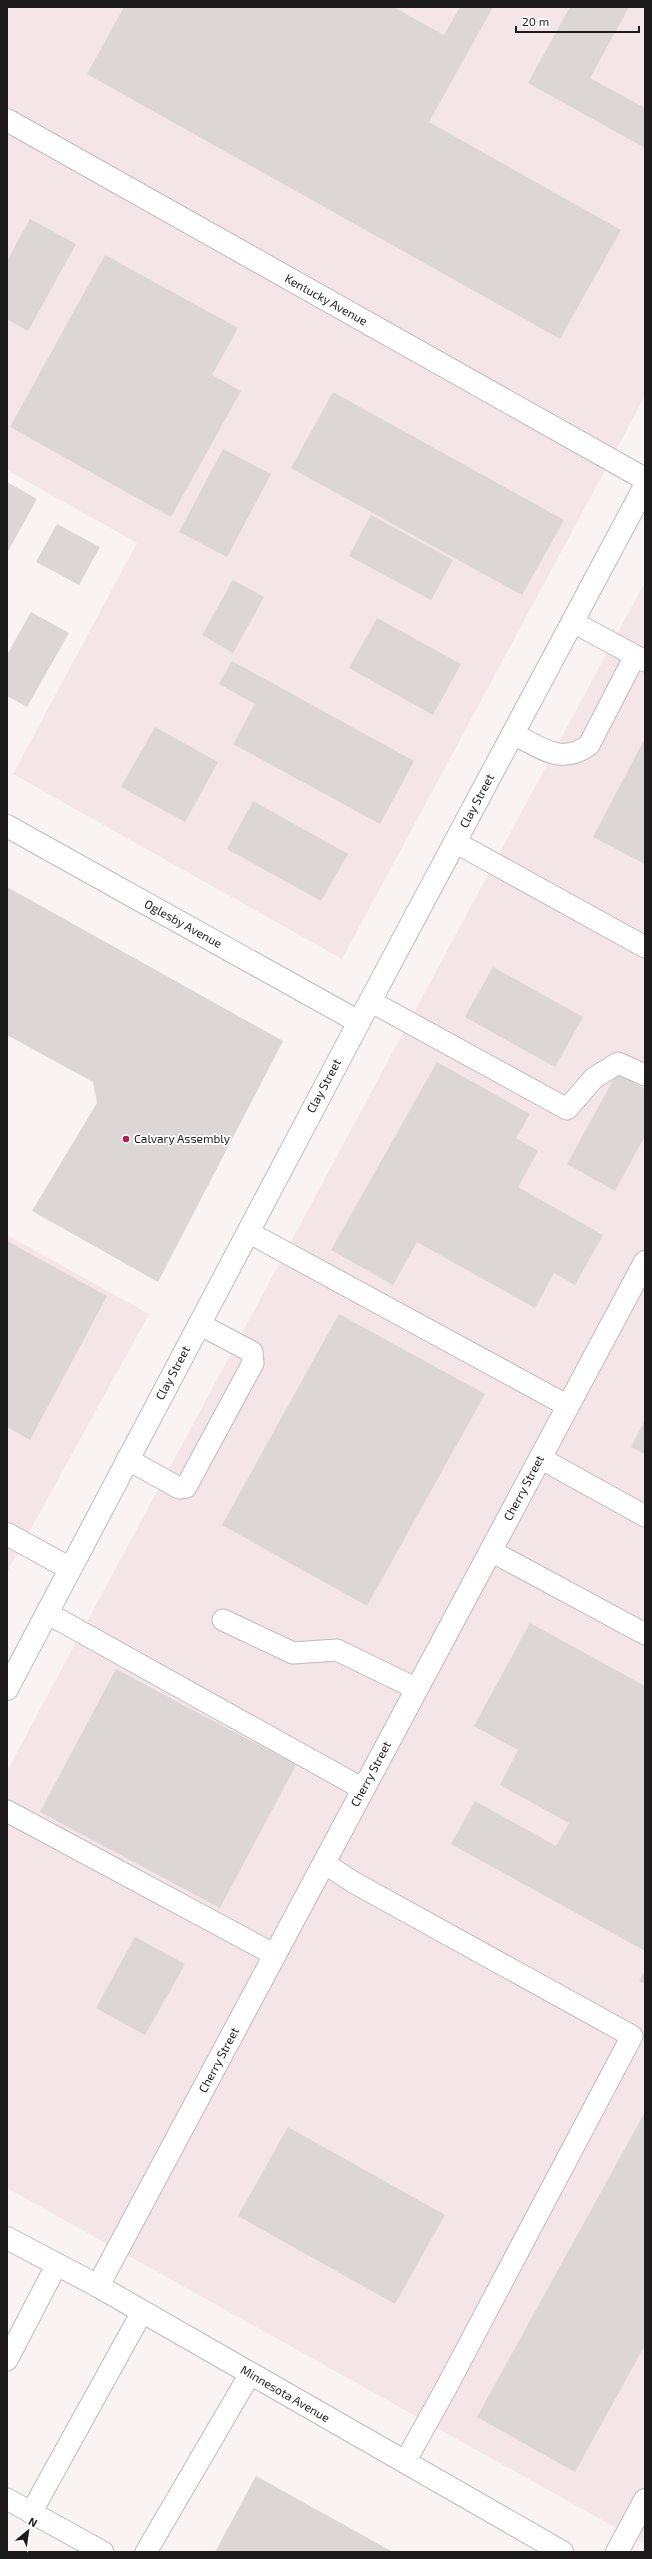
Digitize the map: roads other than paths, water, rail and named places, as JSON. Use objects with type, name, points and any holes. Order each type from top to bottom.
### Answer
[{"type":"street","name":"Kentucky Avenue","points":[[7,120],[645,480]]},
{"type":"street","name":"Clay Street","points":[[7,1689],[69,1568],[645,486]]},
{"type":"street","name":"Oglesby Avenue","points":[[7,826],[359,1022]]},
{"type":"street","name":"Cherry Street","points":[[98,2286],[645,1262]]},
{"type":"street","points":[[7,1534],[69,1568]]},
{"type":"street","name":"Minnesota Avenue","points":[[7,2238],[98,2286],[562,2552]]},
{"type":"street","points":[[617,2552],[645,2500]]},
{"type":"lane","points":[[513,734],[561,756],[577,754],[589,745],[640,658],[573,622]]},
{"type":"lane","points":[[455,842],[645,947]]},
{"type":"lane","points":[[370,1001],[567,1109],[594,1078],[618,1063],[645,1075]]},
{"type":"lane","points":[[248,1232],[568,1406]]},
{"type":"lane","points":[[127,1459],[179,1488],[186,1487],[253,1363],[252,1352],[199,1324]]},
{"type":"lane","points":[[540,1458],[645,1516]]},
{"type":"lane","points":[[491,1551],[645,1634]]},
{"type":"lane","points":[[47,1613],[363,1789]]},
{"type":"lane","points":[[223,1620],[293,1653],[337,1650],[417,1689]]},
{"type":"lane","points":[[7,1811],[275,1955]]},
{"type":"lane","points":[[324,1863],[353,1882],[632,2036],[445,2390],[404,2462]]},
{"type":"lane","points":[[7,2360],[57,2264]]},
{"type":"lane","points":[[31,2513],[142,2312]]},
{"type":"lane","points":[[146,2552],[250,2374]]},
{"type":"lane","points":[[7,2499],[103,2552]]},
{"type":"place","name":"Calvary Assembly","points":[[126,1139]]}]
